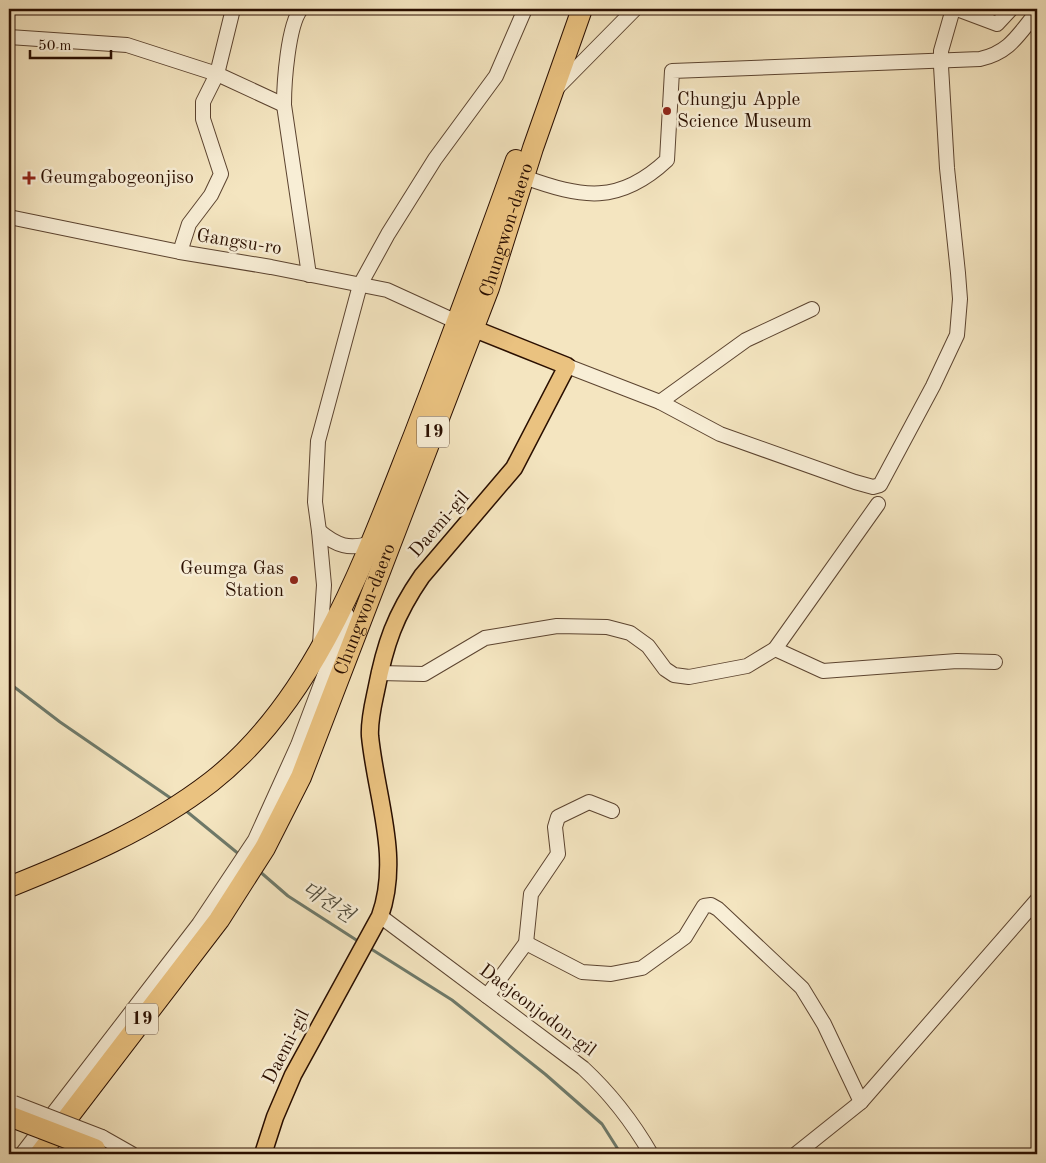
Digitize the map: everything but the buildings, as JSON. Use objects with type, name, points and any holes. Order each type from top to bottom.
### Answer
[{"type":"highway","name":"Chungwon-daero","points":[[35,1154],[200,947],[237,881],[301,777],[321,730],[465,325],[568,9]]},
{"type":"highway","name":"Chungwon-daero","points":[[9,887],[82,856],[144,826],[212,781],[268,726],[293,692],[320,648],[372,543],[465,325],[489,288],[524,177],[582,9]]},
{"type":"highway","points":[[10,1106],[100,1147]]},
{"type":"main road","points":[[465,325],[568,366]]},
{"type":"main road","name":"Daemi-gil","points":[[263,1154],[275,1117],[293,1075],[378,921],[388,896],[390,866],[370,734],[379,673],[386,642],[410,594],[514,468],[568,366]]},
{"type":"street","points":[[180,252],[190,224],[211,195],[221,174],[203,120],[203,102],[217,74],[233,9]]},
{"type":"street","points":[[300,9],[296,14],[284,81],[284,105],[309,274]]},
{"type":"street","points":[[553,92],[635,9]]},
{"type":"street","points":[[568,366],[660,402],[720,434],[805,465],[873,487],[884,481],[950,352],[958,324],[958,273],[947,168],[941,59],[953,9]]},
{"type":"street","points":[[957,9],[997,24],[1011,9]]},
{"type":"street","points":[[320,648],[324,585],[315,502],[318,441],[360,284],[388,234],[435,159],[496,76],[528,10]]},
{"type":"street","points":[[524,177],[556,188],[587,194],[633,186],[653,173],[667,160],[672,71],[941,59],[980,59],[998,55],[1008,47],[1037,12]]},
{"type":"street","points":[[9,37],[68,39],[127,45],[217,74],[284,105]]},
{"type":"street","name":"Gangsu-ro","points":[[9,217],[180,252],[309,274],[387,290],[465,325]]},
{"type":"street","points":[[660,402],[746,340],[812,309]]},
{"type":"street","points":[[379,673],[424,674],[485,638],[557,626],[607,627],[630,633],[648,646],[665,668],[674,674],[689,677],[747,666],[775,649],[878,504]]},
{"type":"street","points":[[319,531],[332,542],[356,548],[372,543]]},
{"type":"street","points":[[260,844],[338,641],[372,543]]},
{"type":"street","points":[[775,649],[823,671],[957,662],[995,662]]},
{"type":"street","points":[[487,996],[526,943],[531,894],[558,854],[555,827],[558,817],[589,802],[612,811]]},
{"type":"street","points":[[796,1154],[861,1102],[1037,900]]},
{"type":"street","points":[[526,943],[582,972],[610,974],[642,968],[685,938],[704,906],[711,905],[718,909],[802,988],[824,1024],[861,1102]]},
{"type":"street","name":"Daejeonjodon-gil","points":[[378,921],[487,996],[583,1068],[606,1089],[622,1109],[651,1154]]},
{"type":"street","points":[[100,1147],[132,1154]]},
{"type":"waterway","name":"대전천","points":[[9,683],[60,722],[172,799]]},
{"type":"waterway","name":"대전천","points":[[185,810],[240,855]]},
{"type":"waterway","name":"대전천","points":[[258,870],[288,896],[361,943]]},
{"type":"waterway","name":"대전천","points":[[368,947],[452,1000],[545,1074],[602,1124],[621,1154]]},
{"type":"place","name":"Chungju Apple Science Museum","points":[[667,111]]},
{"type":"place","name":"Geumgabogeonjiso","points":[[29,178]]},
{"type":"place","name":"Geumga Gas Station","points":[[294,580]]}]
